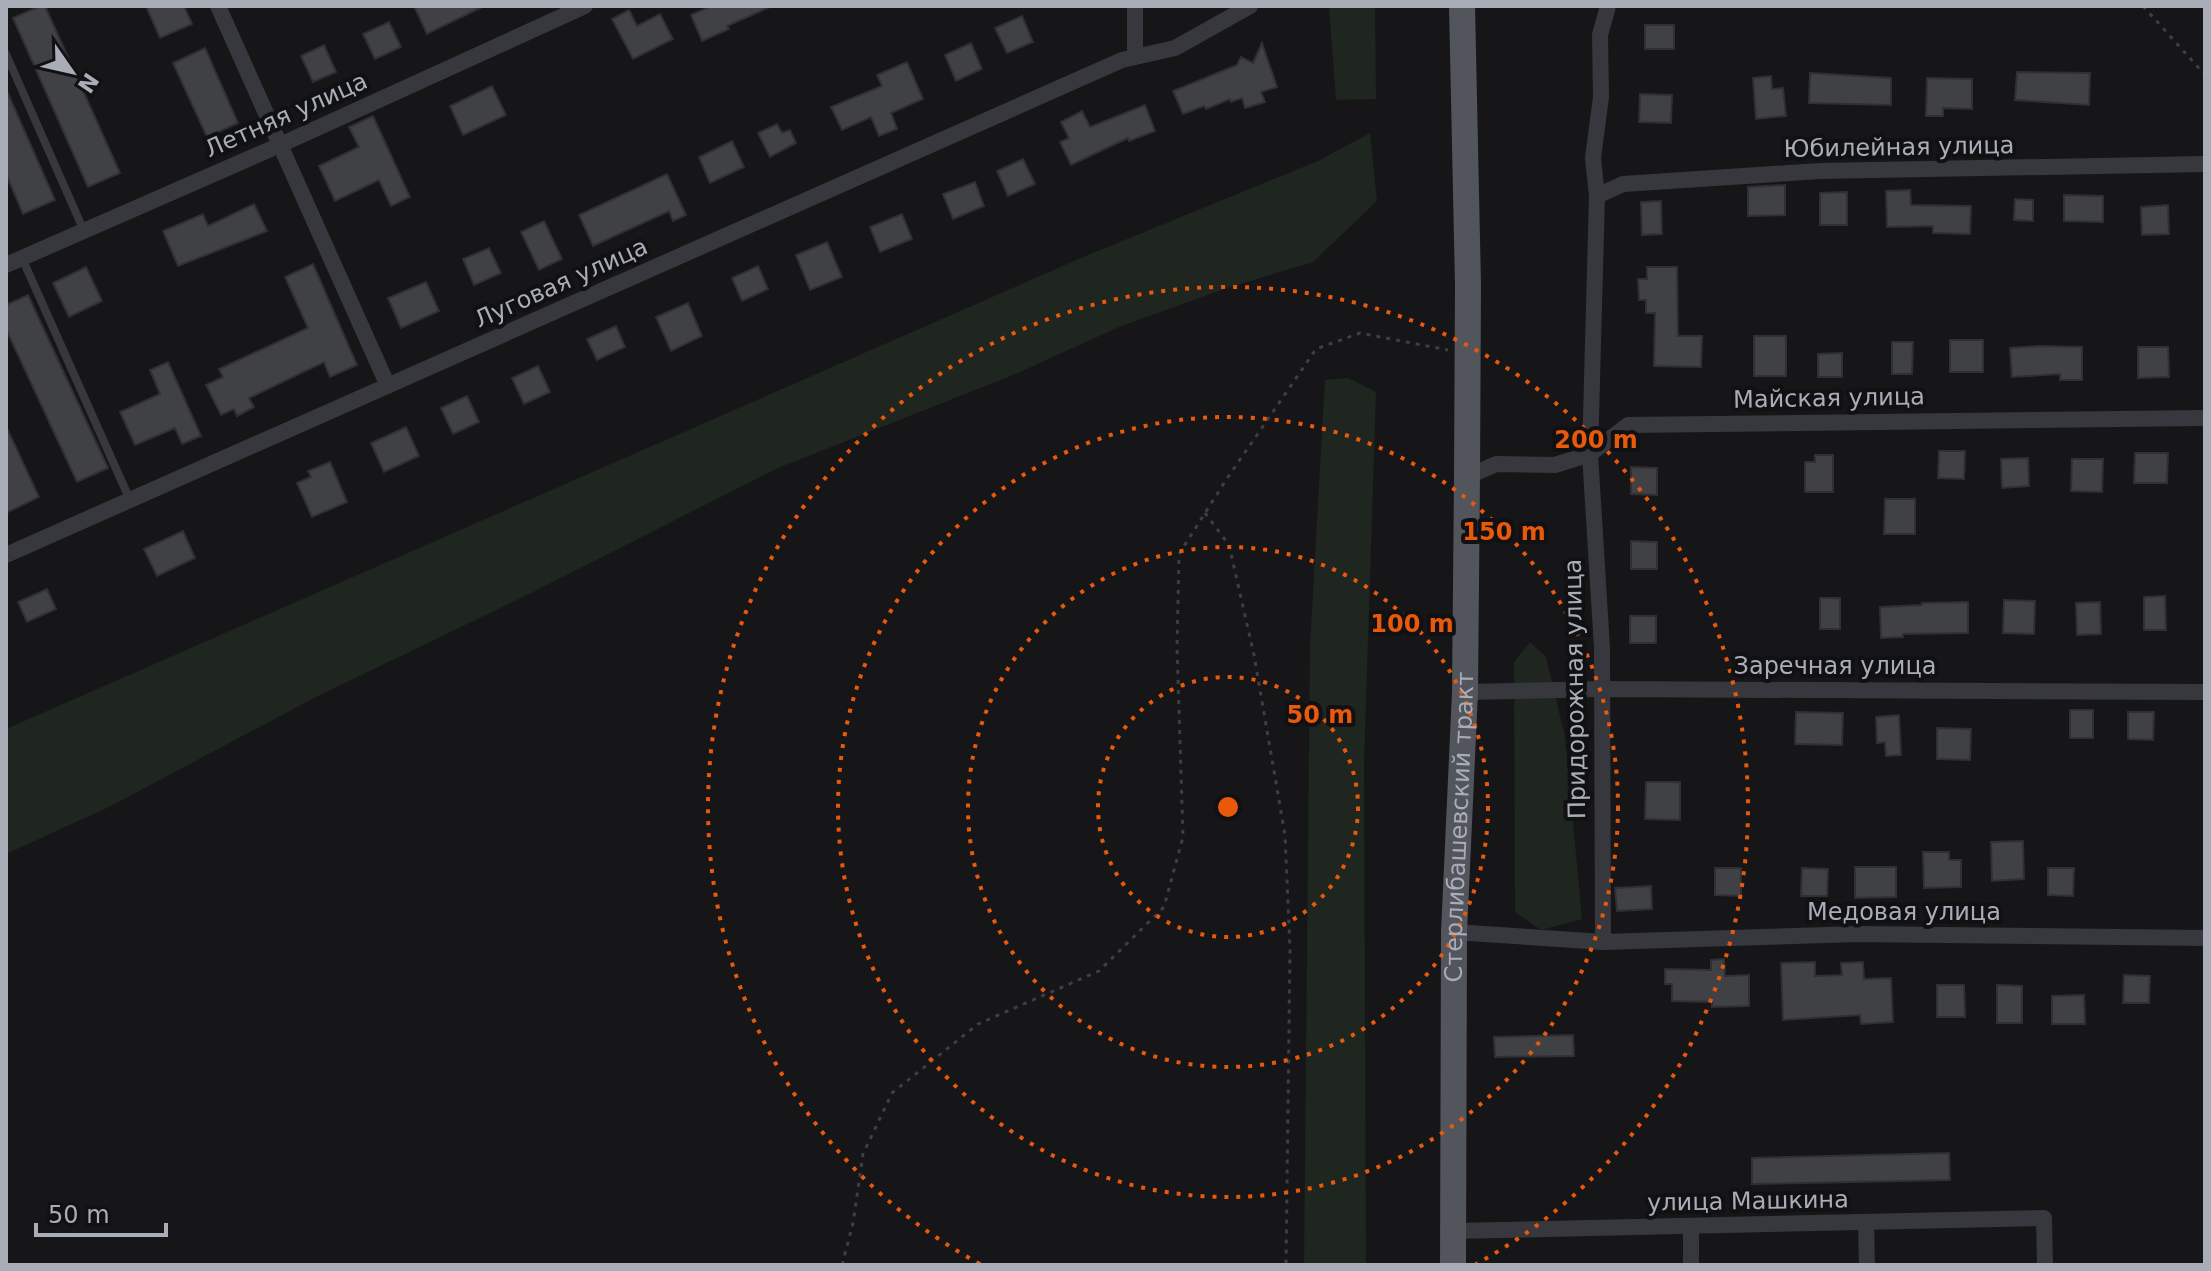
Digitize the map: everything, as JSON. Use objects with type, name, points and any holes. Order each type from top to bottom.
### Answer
[{"type":"main road","name":"Стерлибашевский тракт","points":[[1453,1265],[1454,932],[1465,692],[1467,477],[1462,6]]},
{"type":"street","points":[[218,6],[388,386]]},
{"type":"street","name":"Летняя улица","points":[[6,265],[585,6]]},
{"type":"street","points":[[1135,6],[1135,55]]},
{"type":"street","name":"Луговая улица","points":[[7,552],[1135,55],[1175,48],[1250,6]]},
{"type":"street","name":"Придорожная улица","points":[[1603,942],[1603,689],[1590,454],[1597,196],[1593,158],[1601,97],[1600,35],[1608,6]]},
{"type":"street","name":"Юбилейная улица","points":[[1597,196],[1623,184],[1820,171],[2205,164]]},
{"type":"street","name":"Майская улица","points":[[1467,477],[1496,464],[1555,465],[1590,454],[1628,425],[2205,418]]},
{"type":"street","name":"Заречная улица","points":[[1465,692],[1603,689],[2205,692]]},
{"type":"street","name":"Медовая улица","points":[[1454,932],[1603,942],[1857,934],[2205,938]]},
{"type":"street","name":"улица Машкина","points":[[1453,1231],[2044,1218],[2045,1265]]},
{"type":"street","points":[[1866,1222],[1867,1265]]},
{"type":"street","points":[[1691,1226],[1691,1265]]},
{"type":"lane","points":[[6,54],[84,231]]},
{"type":"lane","points":[[22,258],[130,500]]},
{"type":"path","points":[[2143,6],[2205,75]]},
{"type":"path","points":[[842,1265],[853,1223],[863,1154],[892,1093],[978,1024],[1099,971],[1164,907],[1183,837],[1177,646],[1179,554],[1316,349],[1360,333],[1467,354]]},
{"type":"path","points":[[1205,513],[1229,545],[1254,655],[1285,835],[1290,949],[1286,1265]]},
{"type":"shaded area","points":[[1329,6],[1375,6],[1376,99],[1336,100]]},
{"type":"shaded area","points":[[1370,133],[1377,201],[1313,262],[1227,288],[1119,327],[1013,375],[778,468],[314,698],[109,807],[6,854],[6,729],[1088,255],[1318,161]]},
{"type":"shaded area","points":[[1348,378],[1376,392],[1364,764],[1366,1265],[1304,1265],[1310,645],[1325,380]]},
{"type":"shaded area","points":[[1530,642],[1546,657],[1565,737],[1582,919],[1541,930],[1515,912],[1514,662]]},
{"type":"building","points":[[45,6],[120,173],[88,187],[13,18]]},
{"type":"building","points":[[146,6],[184,6],[192,24],[160,38]]},
{"type":"building","points":[[414,6],[484,6],[427,34]]},
{"type":"building","points":[[711,6],[772,6],[702,41],[691,15]]},
{"type":"building","points":[[629,10],[637,26],[660,14],[673,39],[633,59],[612,19]]},
{"type":"building","points":[[1022,16],[1033,42],[1007,53],[995,28]]},
{"type":"building","points":[[389,22],[401,47],[375,59],[363,34]]},
{"type":"building","points":[[1645,25],[1674,25],[1674,49],[1645,49]]},
{"type":"building","points":[[971,43],[982,69],[956,81],[945,55]]},
{"type":"building","points":[[1262,43],[1277,87],[1261,92],[1265,102],[1245,108],[1242,98],[1231,102],[1230,99],[1183,114],[1173,91],[1237,65],[1241,57],[1253,63]]},
{"type":"building","points":[[324,45],[336,72],[313,82],[301,56]]},
{"type":"building","points":[[205,48],[238,123],[207,137],[173,63]]},
{"type":"building","points":[[907,62],[923,99],[891,113],[897,129],[879,136],[871,117],[842,130],[831,107],[882,86],[877,75]]},
{"type":"building","points":[[2017,72],[2090,73],[2089,105],[2015,100]]},
{"type":"building","points":[[1810,73],[1891,78],[1891,105],[1809,103]]},
{"type":"building","points":[[1771,76],[1772,89],[1783,88],[1786,116],[1756,119],[1753,78]]},
{"type":"building","points":[[1927,78],[1972,79],[1972,109],[1943,108],[1943,116],[1926,116]]},
{"type":"building","points":[[492,86],[506,115],[463,135],[450,106]]},
{"type":"building","points":[[6,89],[55,200],[23,214],[6,174]]},
{"type":"building","points":[[1640,94],[1672,95],[1671,123],[1639,122]]},
{"type":"building","points":[[1145,105],[1155,131],[1129,141],[1128,138],[1071,165],[1060,142],[1069,138],[1061,122],[1082,111],[1090,127]]},
{"type":"building","points":[[373,116],[410,197],[391,206],[379,180],[335,201],[319,166],[359,147],[349,127]]},
{"type":"building","points":[[777,124],[782,133],[790,130],[796,143],[770,157],[758,133]]},
{"type":"building","points":[[732,141],[744,167],[710,183],[699,157]]},
{"type":"building","points":[[1023,159],[1035,184],[1008,196],[997,171]]},
{"type":"building","points":[[667,174],[686,215],[673,221],[669,211],[593,246],[579,215]]},
{"type":"building","points":[[975,182],[984,206],[953,219],[943,194]]},
{"type":"building","points":[[1785,185],[1785,215],[1748,216],[1748,187]]},
{"type":"building","points":[[1910,190],[1911,205],[1971,206],[1970,234],[1933,233],[1933,226],[1887,227],[1886,191]]},
{"type":"building","points":[[1847,192],[1847,225],[1820,225],[1820,193]]},
{"type":"building","points":[[2064,195],[2103,196],[2103,222],[2064,221]]},
{"type":"building","points":[[2015,199],[2033,200],[2033,221],[2014,220]]},
{"type":"building","points":[[1661,201],[1662,234],[1642,235],[1641,202]]},
{"type":"building","points":[[254,204],[267,231],[178,266],[163,231],[203,214],[208,226]]},
{"type":"building","points":[[2168,205],[2169,234],[2142,235],[2141,207]]},
{"type":"building","points":[[902,214],[912,239],[880,252],[870,227]]},
{"type":"building","points":[[544,221],[562,259],[539,270],[521,232]]},
{"type":"building","points":[[827,242],[842,277],[810,290],[796,255]]},
{"type":"building","points":[[489,248],[501,273],[474,285],[463,259]]},
{"type":"building","points":[[313,264],[357,365],[330,377],[324,362],[249,398],[254,407],[237,416],[234,409],[221,415],[206,385],[223,377],[219,369],[308,328],[285,277]]},
{"type":"building","points":[[758,266],[768,289],[742,301],[732,278]]},
{"type":"building","points":[[86,267],[102,301],[69,317],[53,283]]},
{"type":"building","points":[[1647,267],[1677,267],[1678,336],[1702,336],[1701,367],[1654,366],[1655,313],[1646,313],[1646,300],[1639,300],[1638,279],[1647,279]]},
{"type":"building","points":[[426,282],[439,311],[401,328],[388,298]]},
{"type":"building","points":[[28,295],[108,468],[77,482],[6,329],[6,305]]},
{"type":"building","points":[[688,303],[702,336],[671,351],[656,317]]},
{"type":"building","points":[[616,326],[625,347],[597,360],[587,339]]},
{"type":"building","points":[[1754,336],[1786,336],[1786,376],[1754,376]]},
{"type":"building","points":[[1950,340],[1983,340],[1983,372],[1950,372]]},
{"type":"building","points":[[1892,342],[1913,342],[1912,374],[1892,374]]},
{"type":"building","points":[[2082,347],[2082,380],[2060,380],[2060,374],[2012,377],[2010,348]]},
{"type":"building","points":[[2138,347],[2168,347],[2169,377],[2138,378]]},
{"type":"building","points":[[1842,353],[1842,377],[1818,377],[1818,354]]},
{"type":"building","points":[[168,362],[201,436],[182,444],[175,428],[135,445],[120,412],[160,394],[150,370]]},
{"type":"building","points":[[538,366],[550,392],[524,404],[512,378]]},
{"type":"building","points":[[467,396],[479,422],[453,434],[441,408]]},
{"type":"building","points":[[6,426],[39,497],[6,513]]},
{"type":"building","points":[[406,427],[419,456],[384,472],[371,443]]},
{"type":"building","points":[[1939,451],[1965,451],[1964,479],[1938,478]]},
{"type":"building","points":[[2135,453],[2168,453],[2167,483],[2134,483]]},
{"type":"building","points":[[1815,455],[1833,455],[1833,492],[1805,492],[1805,462],[1815,462]]},
{"type":"building","points":[[2028,458],[2029,486],[2002,488],[2001,459]]},
{"type":"building","points":[[2072,459],[2103,459],[2102,492],[2071,491]]},
{"type":"building","points":[[330,462],[347,502],[312,517],[297,483],[311,477],[308,471]]},
{"type":"building","points":[[1631,467],[1657,468],[1657,495],[1631,494]]},
{"type":"building","points":[[1885,499],[1915,499],[1915,534],[1884,534]]},
{"type":"building","points":[[183,531],[195,558],[157,576],[144,549]]},
{"type":"building","points":[[1631,541],[1657,542],[1657,569],[1631,569]]},
{"type":"building","points":[[47,589],[56,609],[27,622],[18,602]]},
{"type":"building","points":[[2165,596],[2166,630],[2144,630],[2144,597]]},
{"type":"building","points":[[1820,598],[1840,598],[1840,629],[1820,629]]},
{"type":"building","points":[[2004,600],[2035,601],[2034,634],[2003,633]]},
{"type":"building","points":[[1968,602],[1968,633],[1903,634],[1903,637],[1881,638],[1880,607]]},
{"type":"building","points":[[2100,602],[2101,634],[2077,635],[2076,603]]},
{"type":"building","points":[[1630,616],[1656,616],[1656,643],[1630,643]]},
{"type":"building","points":[[2070,710],[2093,710],[2093,738],[2070,738]]},
{"type":"building","points":[[1796,712],[1843,713],[1842,745],[1795,744]]},
{"type":"building","points":[[2128,712],[2154,712],[2153,740],[2128,739]]},
{"type":"building","points":[[1899,715],[1901,755],[1886,756],[1885,742],[1877,743],[1876,717]]},
{"type":"building","points":[[1937,728],[1971,729],[1970,760],[1937,759]]},
{"type":"building","points":[[1646,782],[1680,782],[1680,820],[1645,819]]},
{"type":"building","points":[[2023,841],[2024,879],[1992,881],[1991,842]]},
{"type":"building","points":[[1923,852],[1949,852],[1949,860],[1961,860],[1961,887],[1924,888]]},
{"type":"building","points":[[1855,867],[1896,867],[1896,897],[1855,898]]},
{"type":"building","points":[[1715,868],[1741,868],[1741,896],[1715,895]]},
{"type":"building","points":[[1802,868],[1828,869],[1827,896],[1801,896]]},
{"type":"building","points":[[2048,868],[2074,868],[2073,896],[2048,895]]},
{"type":"building","points":[[1651,886],[1652,909],[1617,911],[1615,888]]},
{"type":"building","points":[[1724,959],[1725,976],[1749,975],[1749,1006],[1712,1007],[1712,1002],[1672,1001],[1672,984],[1665,984],[1665,969],[1711,970],[1711,960]]},
{"type":"building","points":[[1815,962],[1815,976],[1842,975],[1841,963],[1863,962],[1864,979],[1891,978],[1893,1022],[1861,1024],[1860,1015],[1783,1020],[1781,963]]},
{"type":"building","points":[[2124,975],[2150,976],[2149,1003],[2123,1003]]},
{"type":"building","points":[[1937,985],[1964,985],[1965,1017],[1937,1017]]},
{"type":"building","points":[[1997,985],[2022,986],[2022,1023],[1997,1023]]},
{"type":"building","points":[[2084,995],[2085,1024],[2052,1024],[2052,996]]},
{"type":"building","points":[[1573,1035],[1574,1056],[1495,1057],[1494,1037]]},
{"type":"building","points":[[1949,1153],[1950,1180],[1752,1184],[1752,1158]]}]
